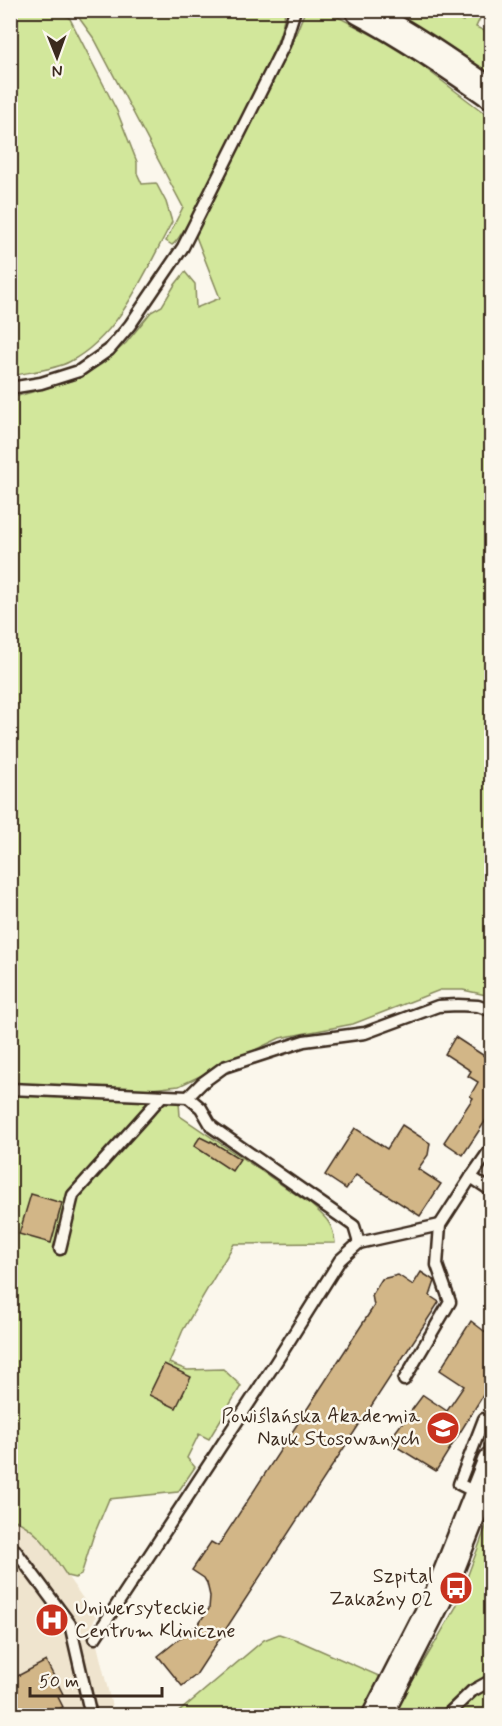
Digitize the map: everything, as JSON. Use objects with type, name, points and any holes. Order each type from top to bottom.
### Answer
[{"type":"street","points":[[360,10],[424,47],[492,94]]},
{"type":"street","points":[[376,1716],[440,1593],[492,1462]]},
{"type":"lane","points":[[10,388],[41,383],[79,371],[109,350],[130,326],[188,237],[284,45],[295,10]]},
{"type":"lane","points":[[188,1097],[224,1067],[304,1041],[365,1033],[438,1006],[478,1006],[492,1011]]},
{"type":"lane","points":[[10,1089],[188,1097],[201,1108],[212,1127],[354,1227],[359,1244]]},
{"type":"lane","points":[[60,1249],[73,1195],[162,1096]]},
{"type":"lane","points":[[404,1380],[450,1302],[436,1265],[440,1225],[492,1147]]},
{"type":"lane","points":[[471,1177],[492,1191]]},
{"type":"lane","points":[[95,1638],[340,1260],[359,1244],[440,1225]]},
{"type":"lane","points":[[479,1494],[459,1484],[484,1419],[492,1421]]},
{"type":"lane","points":[[10,1547],[15,1550],[70,1624],[91,1716]]},
{"type":"lane","points":[[446,1716],[472,1691],[492,1680]]},
{"type":"shaded area","name":"Uniwersyteckie Centrum Kliniczne","points":[[10,1518],[31,1528],[39,1536],[96,1617],[92,1624],[114,1715],[11,1715]]},
{"type":"green space","points":[[10,11],[52,11],[53,14],[69,17],[117,111],[137,162],[137,173],[142,184],[156,183],[166,202],[172,222],[130,300],[103,336],[87,350],[63,365],[11,376]]},
{"type":"green space","points":[[74,11],[285,11],[277,42],[243,116],[193,214],[172,245],[166,241],[183,207],[95,40]]},
{"type":"green space","points":[[305,11],[327,11],[378,38],[417,62],[491,118],[491,999],[486,995],[463,990],[440,990],[353,1024],[280,1038],[179,1086],[141,1090],[11,1085],[11,398],[74,380],[102,364],[126,343],[151,312],[162,306],[185,272],[195,284],[196,308],[220,298],[195,234],[291,46]]},
{"type":"green space","points":[[380,11],[441,11],[463,21],[468,11],[481,16],[476,27],[491,34],[491,87]]},
{"type":"green space","points":[[10,1093],[179,1102],[180,1116],[320,1213],[330,1225],[335,1243],[234,1244],[183,1330],[169,1363],[187,1370],[223,1369],[241,1386],[209,1439],[199,1434],[187,1458],[195,1467],[178,1492],[109,1499],[93,1537],[81,1575],[75,1578],[67,1576],[37,1535],[11,1518]]},
{"type":"green space","points":[[491,1513],[491,1715],[392,1716],[456,1607]]},
{"type":"green space","points":[[279,1634],[379,1676],[382,1682],[362,1715],[174,1716],[264,1640]]},
{"type":"building","points":[[455,1037],[492,1061],[492,1111],[463,1155],[444,1142],[473,1098],[470,1096],[478,1082],[468,1076],[471,1071],[445,1054]]},
{"type":"building","points":[[402,1125],[430,1143],[428,1155],[418,1169],[441,1184],[420,1216],[356,1175],[346,1189],[325,1175],[355,1128],[387,1149]]},
{"type":"building","points":[[200,1137],[240,1159],[232,1171],[194,1146]]},
{"type":"building","points":[[31,1194],[62,1203],[51,1243],[19,1234]]},
{"type":"building","points":[[421,1272],[435,1281],[430,1296],[439,1302],[196,1675],[182,1686],[158,1656],[198,1624],[209,1609],[210,1596],[207,1583],[204,1578],[192,1570],[211,1542],[218,1546],[374,1306],[372,1295],[382,1279],[398,1275],[413,1285]]},
{"type":"building","points":[[471,1321],[492,1337],[492,1381],[436,1471],[392,1444],[396,1437],[393,1435],[423,1395],[447,1411],[464,1386],[440,1370]]},
{"type":"building","points":[[164,1364],[191,1377],[176,1408],[149,1395]]},
{"type":"building","points":[[46,1661],[63,1694],[58,1697],[63,1707],[48,1716],[10,1716],[10,1680]]},
{"type":"place","name":"Powiślańska Akademia Nauk Stosowanych","points":[[443,1428]]},
{"type":"place","name":"Szpital Zakaźny 02","points":[[456,1588]]},
{"type":"place","name":"Uniwersyteckie Centrum Kliniczne","points":[[52,1620]]}]
